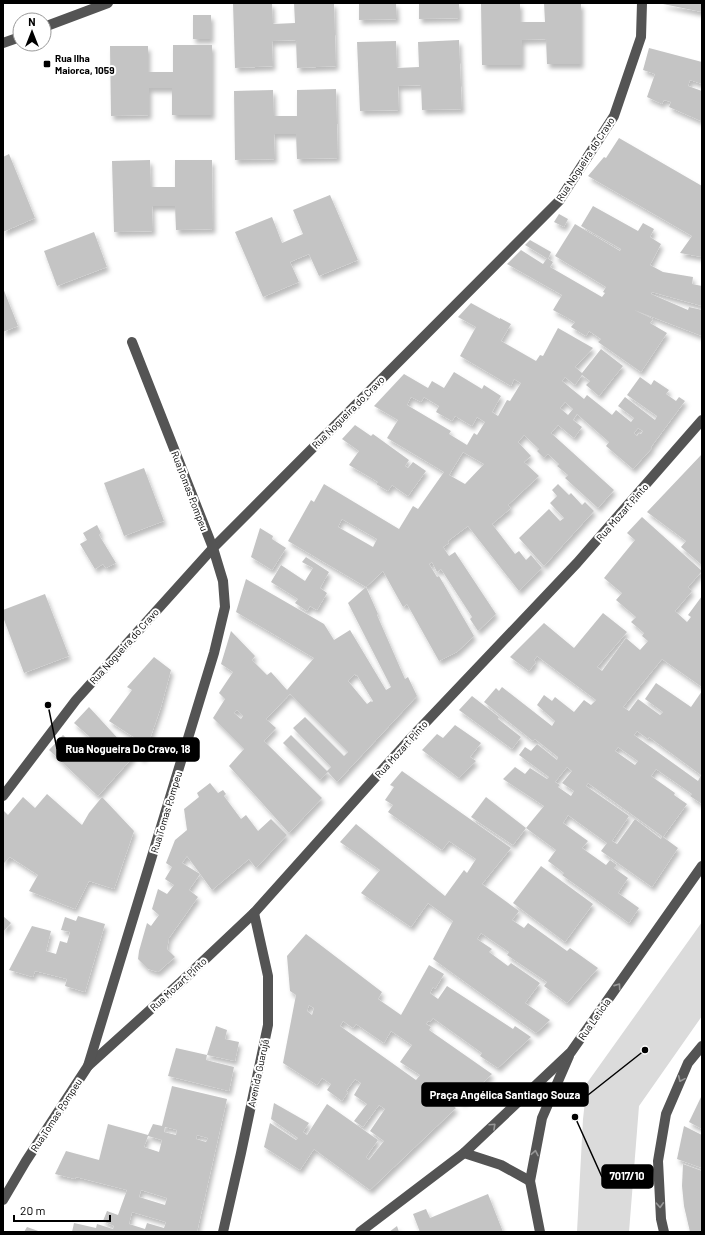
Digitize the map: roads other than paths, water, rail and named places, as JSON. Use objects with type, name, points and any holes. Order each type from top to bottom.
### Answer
[{"type":"street","points":[[52,24],[108,3]]},
{"type":"street","name":"Rua Nogueira do Cravo","points":[[4,794],[76,700],[213,548],[559,201],[614,116],[641,37],[642,3]]},
{"type":"street","name":"Rua Tomas Pompeu","points":[[3,1200],[26,1161],[88,1066],[214,653],[224,615],[224,581],[213,548],[132,342]]},
{"type":"street","name":"Rua Mozart Pinto","points":[[88,1066],[181,982],[254,912],[409,740],[577,563],[702,420]]},
{"type":"street","name":"Rua Letícia","points":[[360,1232],[464,1153],[571,1052],[702,866]]},
{"type":"street","name":"Avenida Guarujá","points":[[223,1232],[268,1025],[268,976],[254,912]]},
{"type":"street","points":[[664,1232],[661,1219],[658,1161],[666,1114],[688,1063],[702,1046]]},
{"type":"street","points":[[540,1232],[530,1181],[542,1118],[571,1052]]},
{"type":"street","points":[[464,1153],[501,1165],[530,1181]]},
{"type":"place","name":"Rua Ilha Maiorca, 1059","points":[[47,64]]},
{"type":"place","name":"Rua Nogueira Do Cravo, 18","points":[[48,705]]},
{"type":"place","name":"Praça Angélica Santiago Souza","points":[[645,1050]]},
{"type":"place","name":"7017/10","points":[[575,1117]]}]
